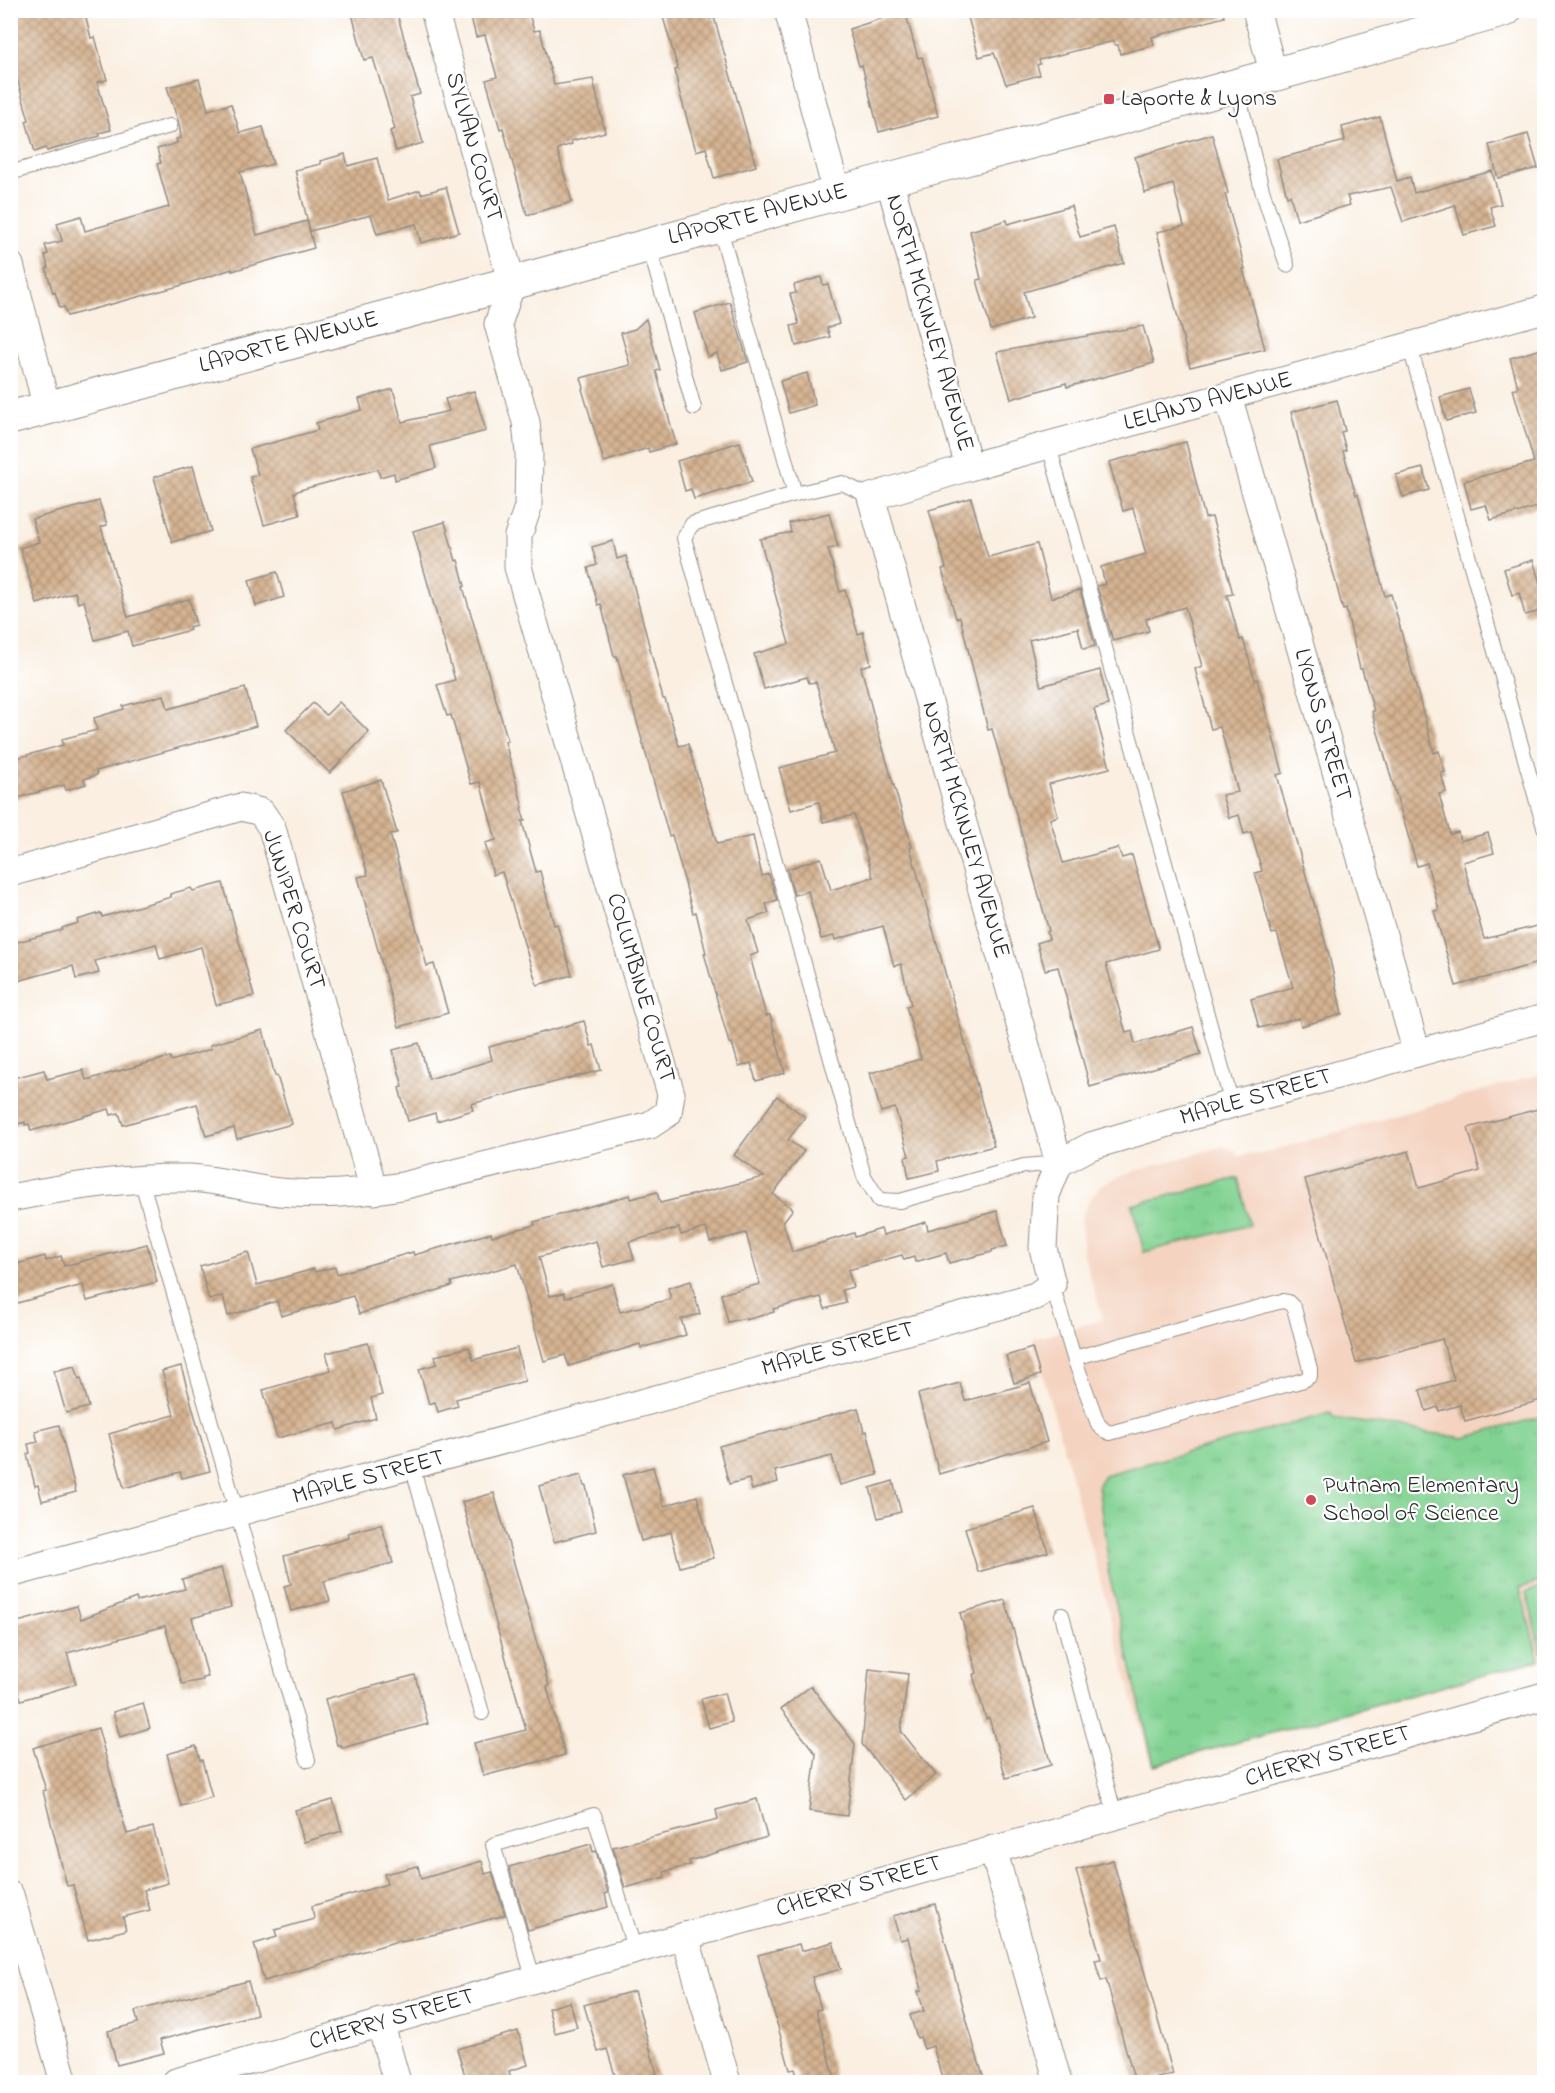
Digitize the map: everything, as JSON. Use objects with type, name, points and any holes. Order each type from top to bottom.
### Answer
[{"type":"street","name":"SYLVAN COURT","points":[[434,10],[512,283]]},
{"type":"street","points":[[788,10],[837,194]]},
{"type":"street","points":[[1256,10],[1274,75]]},
{"type":"street","name":"LAPORTE AVENUE","points":[[10,418],[1088,127],[1505,10]]},
{"type":"street","name":"NORTH MCKINLEY AVENUE","points":[[889,179],[969,467]]},
{"type":"street","points":[[10,265],[47,408]]},
{"type":"street","name":"COLUMBINE COURT","points":[[10,1198],[72,1186],[141,1179],[190,1178],[308,1194],[374,1191],[650,1125],[668,1113],[670,1094],[518,567],[518,536],[528,507],[529,453],[526,422],[498,324],[512,283]]},
{"type":"street","name":"LELAND AVENUE","points":[[871,496],[1545,309]]},
{"type":"street","name":"LYONS STREET","points":[[1228,396],[1417,1053]]},
{"type":"street","name":"NORTH MCKINLEY AVENUE","points":[[871,496],[1059,1163]]},
{"type":"street","name":"JUNIPER COURT","points":[[10,873],[240,807],[261,812],[272,828],[374,1191]]},
{"type":"street","name":"MAPLE STREET","points":[[1059,1163],[1091,1146],[1232,1104],[1545,1018]]},
{"type":"street","points":[[1052,1284],[1043,1248],[1046,1195],[1059,1163]]},
{"type":"street","name":"MAPLE STREET","points":[[10,1574],[412,1467],[1036,1296],[1052,1284]]},
{"type":"street","name":"CHERRY STREET","points":[[176,2082],[685,1936],[1545,1696]]},
{"type":"street","points":[[993,1850],[1058,2082]]},
{"type":"street","points":[[10,1895],[64,2082]]},
{"type":"street","points":[[685,1936],[727,2082]]},
{"type":"street","points":[[380,2022],[397,2082]]},
{"type":"lane","points":[[1236,85],[1262,190],[1287,265]]},
{"type":"lane","points":[[10,173],[170,126]]},
{"type":"lane","points":[[719,225],[795,494]]},
{"type":"lane","points":[[649,245],[694,408]]},
{"type":"lane","points":[[1410,347],[1545,827]]},
{"type":"lane","points":[[1049,446],[1232,1104]]},
{"type":"lane","points":[[871,496],[842,483],[692,524],[684,538],[864,1176],[879,1200],[900,1201],[1024,1166],[1059,1163]]},
{"type":"lane","points":[[141,1179],[308,1760]]},
{"type":"lane","points":[[1052,1284],[1074,1358],[1098,1424],[1110,1433],[1304,1380],[1310,1376],[1294,1308],[1288,1302],[1281,1301],[1074,1358]]},
{"type":"lane","points":[[412,1467],[482,1713]]},
{"type":"lane","points":[[1062,1615],[1115,1816]]},
{"type":"lane","points":[[534,1980],[493,1845],[594,1815],[634,1951]]},
{"type":"shaded area","name":"Putnam Elementary School of Science","points":[[1544,1073],[1544,1660],[1152,1767],[1033,1339],[1103,1319],[1083,1252],[1081,1218],[1090,1199],[1101,1185],[1124,1174],[1223,1146],[1235,1151],[1238,1157],[1251,1153],[1257,1155]]},
{"type":"green space","points":[[1238,1178],[1250,1225],[1144,1252],[1132,1205]]},
{"type":"green space","points":[[1331,1413],[1333,1418],[1464,1438],[1544,1416],[1544,1581],[1520,1588],[1539,1660],[1154,1765],[1108,1571],[1098,1485],[1104,1475]]},
{"type":"green space","points":[[1544,1587],[1544,1651],[1541,1652],[1526,1592]]},
{"type":"building","points":[[10,10],[84,10],[91,38],[95,37],[107,80],[97,82],[111,130],[99,133],[100,136],[47,151],[46,148],[35,152],[26,121],[29,120],[10,55]]},
{"type":"building","points":[[351,10],[396,10],[420,94],[410,97],[423,143],[396,151],[390,131],[395,129],[373,58],[364,60]]},
{"type":"building","points":[[469,10],[528,10],[534,31],[540,30],[554,85],[593,79],[605,132],[571,141],[572,144],[557,149],[572,202],[527,215],[503,128],[500,129],[486,80],[497,77],[485,35],[476,37]]},
{"type":"building","points":[[661,10],[708,10],[710,19],[714,17],[756,166],[714,178],[706,148],[696,151],[678,87],[675,70],[678,69]]},
{"type":"building","points":[[966,10],[1223,10],[1224,17],[1152,37],[1154,45],[1120,54],[1118,45],[1115,45],[1114,41],[1039,60],[1040,64],[1037,65],[1040,75],[1006,84],[994,53],[979,57]]},
{"type":"building","points":[[905,11],[918,58],[922,57],[938,116],[879,132],[862,65],[859,66],[849,29]]},
{"type":"building","points":[[199,79],[208,110],[231,104],[240,133],[263,127],[273,164],[240,172],[257,235],[307,221],[314,248],[67,316],[64,307],[60,308],[55,292],[53,293],[46,269],[48,268],[45,255],[48,254],[45,245],[62,241],[57,223],[81,216],[85,231],[169,207],[157,164],[161,163],[157,149],[177,143],[176,139],[181,138],[167,87]]},
{"type":"building","points":[[1380,117],[1397,181],[1410,177],[1414,193],[1492,171],[1501,204],[1490,207],[1496,226],[1464,235],[1455,205],[1403,222],[1391,187],[1347,196],[1350,205],[1297,220],[1290,195],[1287,196],[1277,159],[1345,141],[1342,127]]},
{"type":"building","points":[[1212,134],[1228,193],[1225,194],[1245,269],[1243,269],[1265,349],[1190,367],[1157,232],[1184,226],[1173,184],[1145,193],[1135,157]]},
{"type":"building","points":[[1528,134],[1538,168],[1498,178],[1489,145]]},
{"type":"building","points":[[345,154],[348,166],[377,158],[388,200],[420,190],[421,194],[446,187],[459,232],[421,243],[416,224],[377,234],[371,215],[310,231],[295,170],[321,164],[320,161]]},
{"type":"building","points":[[1071,206],[1080,237],[1114,227],[1124,263],[1024,292],[1031,318],[991,330],[977,280],[981,279],[970,231],[1007,220],[1008,224]]},
{"type":"building","points":[[821,277],[823,285],[828,284],[839,324],[827,328],[830,337],[796,346],[791,326],[799,324],[790,294],[796,293],[794,285]]},
{"type":"building","points":[[730,302],[748,362],[722,370],[717,353],[708,357],[695,313]]},
{"type":"building","points":[[646,319],[660,370],[656,371],[676,444],[649,452],[648,448],[604,462],[582,389],[584,388],[581,378],[630,365],[621,333],[635,329]]},
{"type":"building","points":[[1143,326],[1154,363],[1067,387],[1066,383],[1011,399],[997,352]]},
{"type":"building","points":[[1545,348],[1545,505],[1491,520],[1486,505],[1471,509],[1464,481],[1534,462],[1513,389],[1518,387],[1510,358]]},
{"type":"building","points":[[807,373],[815,405],[789,413],[780,381]]},
{"type":"building","points":[[393,389],[402,422],[449,411],[445,399],[474,391],[486,431],[430,446],[436,468],[395,480],[394,473],[380,477],[378,469],[300,490],[294,493],[300,515],[264,525],[250,477],[258,475],[250,449],[318,430],[316,423],[362,410],[359,399]]},
{"type":"building","points":[[1469,389],[1476,413],[1446,421],[1440,397]]},
{"type":"building","points":[[1337,400],[1345,431],[1341,432],[1346,450],[1343,451],[1356,495],[1358,494],[1385,596],[1391,594],[1434,753],[1439,751],[1445,772],[1441,773],[1446,792],[1439,794],[1450,834],[1458,832],[1460,841],[1488,833],[1494,853],[1463,862],[1484,939],[1545,924],[1545,961],[1456,986],[1434,911],[1439,910],[1427,863],[1417,866],[1374,719],[1372,711],[1374,711],[1362,669],[1360,669],[1346,609],[1343,610],[1291,412]]},
{"type":"building","points":[[740,442],[752,482],[694,499],[691,489],[685,491],[677,461]]},
{"type":"building","points":[[1186,442],[1205,518],[1212,517],[1233,594],[1227,595],[1240,640],[1243,639],[1255,680],[1257,679],[1283,773],[1277,775],[1329,955],[1342,1014],[1301,1026],[1299,1018],[1259,1028],[1251,999],[1293,987],[1277,933],[1272,934],[1255,873],[1262,871],[1251,832],[1244,834],[1239,815],[1229,818],[1222,795],[1238,792],[1220,727],[1211,729],[1195,669],[1202,666],[1185,607],[1146,619],[1149,631],[1113,641],[1097,586],[1105,584],[1101,567],[1146,554],[1133,508],[1123,511],[1109,462]]},
{"type":"building","points":[[193,466],[211,531],[172,542],[154,477]]},
{"type":"building","points":[[1423,468],[1429,490],[1403,497],[1396,475]]},
{"type":"building","points":[[971,498],[988,557],[1037,544],[1051,598],[1080,590],[1095,646],[1083,649],[1078,628],[1029,640],[1041,686],[1100,670],[1108,705],[1094,709],[1110,768],[1049,784],[1058,816],[1050,819],[1063,863],[1118,848],[1122,858],[1132,855],[1159,949],[1106,964],[1126,1033],[1132,1031],[1135,1044],[1193,1027],[1201,1054],[1090,1087],[1058,967],[1045,970],[1037,943],[1049,939],[1047,932],[1049,931],[992,729],[988,730],[960,617],[956,618],[942,569],[946,568],[929,510]]},
{"type":"building","points":[[99,501],[107,525],[101,527],[128,617],[189,599],[196,625],[189,627],[190,630],[132,646],[128,631],[95,640],[84,601],[78,603],[75,592],[37,604],[20,548],[39,542],[32,519]]},
{"type":"building","points":[[829,513],[838,547],[828,549],[840,592],[845,590],[858,634],[863,632],[871,664],[861,667],[994,1146],[937,1161],[939,1171],[909,1178],[905,1157],[909,1156],[895,1108],[881,1112],[870,1073],[921,1059],[906,1006],[911,1005],[901,964],[894,966],[883,926],[835,940],[834,936],[821,939],[808,891],[794,895],[787,869],[821,858],[831,890],[873,877],[854,815],[823,822],[819,802],[791,810],[779,768],[835,753],[816,682],[809,683],[807,677],[764,689],[754,654],[789,644],[760,539],[791,532],[789,523]]},
{"type":"building","points":[[445,522],[456,561],[458,560],[465,586],[463,587],[508,741],[505,742],[523,807],[521,808],[525,821],[522,821],[536,872],[540,871],[554,925],[557,924],[572,975],[537,985],[502,872],[493,875],[485,843],[496,840],[480,782],[471,784],[451,715],[447,716],[437,685],[455,680],[413,531]]},
{"type":"building","points":[[613,541],[617,559],[626,556],[663,699],[665,699],[679,746],[688,744],[717,844],[753,836],[762,876],[769,874],[777,900],[766,904],[769,913],[748,920],[758,953],[750,956],[766,1016],[770,1015],[785,1073],[756,1081],[751,1063],[739,1067],[732,1043],[729,1043],[704,953],[706,953],[696,912],[693,913],[672,835],[669,836],[629,694],[627,694],[617,656],[614,656],[601,604],[598,605],[588,568],[597,565],[592,547]]},
{"type":"building","points":[[1533,560],[1545,600],[1545,610],[1525,615],[1519,593],[1512,595],[1504,569]]},
{"type":"building","points":[[277,572],[284,597],[256,606],[249,580]]},
{"type":"building","points":[[245,688],[256,726],[96,771],[97,775],[84,779],[86,784],[66,790],[64,785],[10,800],[10,760],[63,745],[62,739],[97,730],[94,718],[124,709],[123,706],[164,695],[168,709]]},
{"type":"building","points":[[339,702],[369,732],[330,773],[286,730],[313,703],[326,715]]},
{"type":"building","points":[[381,780],[397,833],[390,834],[427,966],[434,964],[448,1013],[399,1027],[358,877],[368,875],[343,791]]},
{"type":"building","points":[[223,883],[254,996],[216,1005],[201,947],[160,959],[156,944],[95,961],[99,973],[76,979],[73,966],[10,983],[10,944],[62,930],[62,928],[78,923],[77,920],[101,913],[102,917],[171,897],[170,894],[191,888],[193,891]]},
{"type":"building","points":[[584,1021],[601,1070],[471,1104],[473,1110],[437,1121],[435,1113],[408,1121],[399,1088],[403,1087],[393,1050],[419,1043],[429,1079],[492,1060],[489,1047]]},
{"type":"building","points":[[263,1030],[275,1076],[277,1076],[292,1124],[237,1139],[234,1128],[206,1136],[197,1104],[123,1125],[119,1113],[111,1115],[109,1109],[31,1131],[29,1124],[25,1125],[25,1122],[10,1126],[10,1079],[44,1070],[47,1079],[83,1070],[86,1080],[170,1057],[171,1061],[211,1049],[210,1045]]},
{"type":"building","points":[[777,1096],[805,1117],[788,1140],[804,1151],[773,1194],[793,1209],[783,1222],[792,1252],[854,1233],[855,1237],[881,1229],[883,1235],[926,1222],[928,1230],[997,1211],[1007,1246],[949,1263],[946,1253],[915,1262],[914,1257],[904,1260],[902,1255],[848,1270],[853,1287],[842,1290],[846,1303],[825,1309],[821,1297],[773,1309],[774,1312],[746,1320],[746,1318],[728,1322],[721,1294],[760,1284],[746,1233],[710,1242],[706,1228],[681,1235],[679,1228],[629,1242],[634,1259],[603,1267],[596,1241],[539,1257],[550,1296],[564,1293],[565,1298],[612,1284],[620,1312],[671,1299],[668,1288],[691,1281],[700,1314],[681,1319],[686,1335],[641,1348],[640,1344],[569,1366],[565,1355],[544,1361],[517,1264],[451,1282],[452,1286],[359,1314],[353,1296],[281,1316],[277,1301],[228,1316],[223,1296],[209,1300],[200,1266],[248,1252],[257,1285],[314,1269],[315,1272],[335,1267],[337,1274],[413,1252],[414,1255],[491,1233],[492,1236],[535,1225],[534,1222],[630,1195],[631,1199],[657,1192],[660,1203],[764,1177],[734,1155]]},
{"type":"building","points":[[1545,1107],[1545,1399],[1465,1421],[1460,1405],[1439,1411],[1438,1407],[1426,1411],[1420,1390],[1454,1380],[1442,1339],[1356,1363],[1305,1179],[1409,1151],[1419,1188],[1480,1171],[1468,1128]]},
{"type":"building","points":[[147,1244],[157,1282],[87,1301],[83,1285],[10,1305],[10,1266],[45,1256],[46,1261],[61,1256],[64,1266]]},
{"type":"building","points":[[368,1343],[382,1395],[371,1398],[376,1418],[338,1430],[336,1423],[277,1438],[263,1390],[331,1370],[326,1353]]},
{"type":"building","points":[[469,1347],[473,1360],[517,1348],[525,1381],[456,1399],[458,1406],[438,1412],[435,1402],[429,1404],[419,1369],[437,1364],[435,1356]]},
{"type":"building","points":[[1032,1348],[1040,1375],[1014,1383],[1006,1356]]},
{"type":"building","points":[[75,1366],[79,1379],[81,1378],[89,1407],[66,1413],[54,1371]]},
{"type":"building","points":[[181,1366],[210,1471],[182,1478],[180,1472],[124,1488],[109,1434],[174,1415],[162,1371]]},
{"type":"building","points":[[960,1383],[965,1401],[1030,1383],[1047,1442],[939,1474],[918,1394]]},
{"type":"building","points":[[858,1408],[864,1432],[867,1431],[878,1475],[840,1485],[832,1456],[775,1471],[778,1482],[752,1490],[749,1479],[729,1484],[719,1446]]},
{"type":"building","points":[[59,1425],[76,1492],[42,1501],[38,1485],[35,1486],[27,1454],[30,1453],[28,1444],[38,1442],[35,1431]]},
{"type":"building","points":[[653,1467],[664,1506],[697,1496],[714,1558],[680,1567],[671,1532],[641,1541],[623,1475]]},
{"type":"building","points":[[581,1475],[584,1486],[586,1486],[596,1531],[554,1542],[539,1486]]},
{"type":"building","points":[[893,1481],[901,1512],[878,1518],[870,1488]]},
{"type":"building","points":[[494,1493],[549,1686],[547,1687],[565,1755],[483,1776],[474,1743],[526,1730],[462,1502]]},
{"type":"building","points":[[1035,1508],[1048,1552],[978,1572],[965,1528]]},
{"type":"building","points":[[381,1524],[393,1563],[324,1581],[330,1601],[291,1611],[284,1586],[291,1584],[284,1556],[349,1538],[348,1533]]},
{"type":"building","points":[[221,1568],[231,1607],[192,1618],[208,1677],[182,1684],[165,1626],[67,1653],[76,1684],[21,1700],[10,1665],[10,1624],[77,1606],[81,1619],[136,1598],[137,1601],[185,1589],[182,1579]]},
{"type":"building","points":[[1005,1600],[1051,1765],[1006,1778],[989,1718],[986,1719],[973,1675],[977,1673],[960,1613]]},
{"type":"building","points":[[869,1669],[908,1674],[901,1731],[936,1775],[906,1800],[862,1744]]},
{"type":"building","points":[[415,1675],[428,1724],[342,1748],[341,1745],[337,1745],[325,1699]]},
{"type":"building","points":[[811,1686],[855,1744],[847,1816],[809,1811],[816,1754],[781,1709]]},
{"type":"building","points":[[724,1693],[732,1722],[709,1728],[701,1699]]},
{"type":"building","points":[[143,1703],[150,1728],[120,1737],[113,1712]]},
{"type":"building","points":[[98,1728],[127,1834],[153,1827],[168,1883],[144,1890],[150,1910],[123,1917],[126,1930],[88,1940],[73,1885],[67,1886],[43,1791],[46,1790],[33,1748]]},
{"type":"building","points":[[196,1746],[212,1797],[181,1806],[167,1754]]},
{"type":"building","points":[[757,1799],[767,1837],[689,1861],[690,1865],[664,1872],[665,1877],[625,1888],[613,1847],[718,1820],[716,1810]]},
{"type":"building","points":[[333,1800],[342,1831],[304,1842],[295,1810]]},
{"type":"building","points":[[591,1844],[593,1852],[596,1851],[608,1893],[605,1894],[608,1907],[528,1930],[509,1867]]},
{"type":"building","points":[[1113,1860],[1173,2074],[1143,2082],[1135,2082],[1106,1979],[1101,1981],[1095,1960],[1101,1959],[1076,1870]]},
{"type":"building","points":[[482,1861],[485,1874],[492,1872],[505,1915],[445,1932],[401,1942],[401,1940],[264,1981],[254,1944],[277,1937],[275,1930],[314,1919],[312,1906],[387,1884],[384,1874],[418,1866],[421,1879]]},
{"type":"building","points":[[935,1904],[985,2082],[943,2082],[933,2046],[924,2049],[920,2037],[917,2038],[910,2015],[924,2011],[918,1991],[922,1990],[908,1938],[900,1940],[893,1916]]},
{"type":"building","points":[[833,1942],[841,1969],[812,1977],[821,2009],[816,2010],[836,2082],[799,2082],[795,2069],[790,2070],[758,1955],[799,1944],[801,1951]]},
{"type":"building","points":[[248,1981],[257,2014],[160,2040],[164,2053],[117,2065],[108,2031],[138,2023],[135,2011]]},
{"type":"building","points":[[634,1991],[659,2082],[617,2082],[607,2049],[598,2052],[584,2005]]},
{"type":"building","points":[[570,2002],[577,2027],[555,2033],[548,2008]]},
{"type":"building","points":[[518,2031],[528,2065],[509,2071],[512,2082],[467,2082],[457,2049]]},
{"type":"place","name":"Laporte & Lyons","points":[[1109,99]]},
{"type":"place","name":"Putnam Elementary School of Science","points":[[1311,1500]]}]
